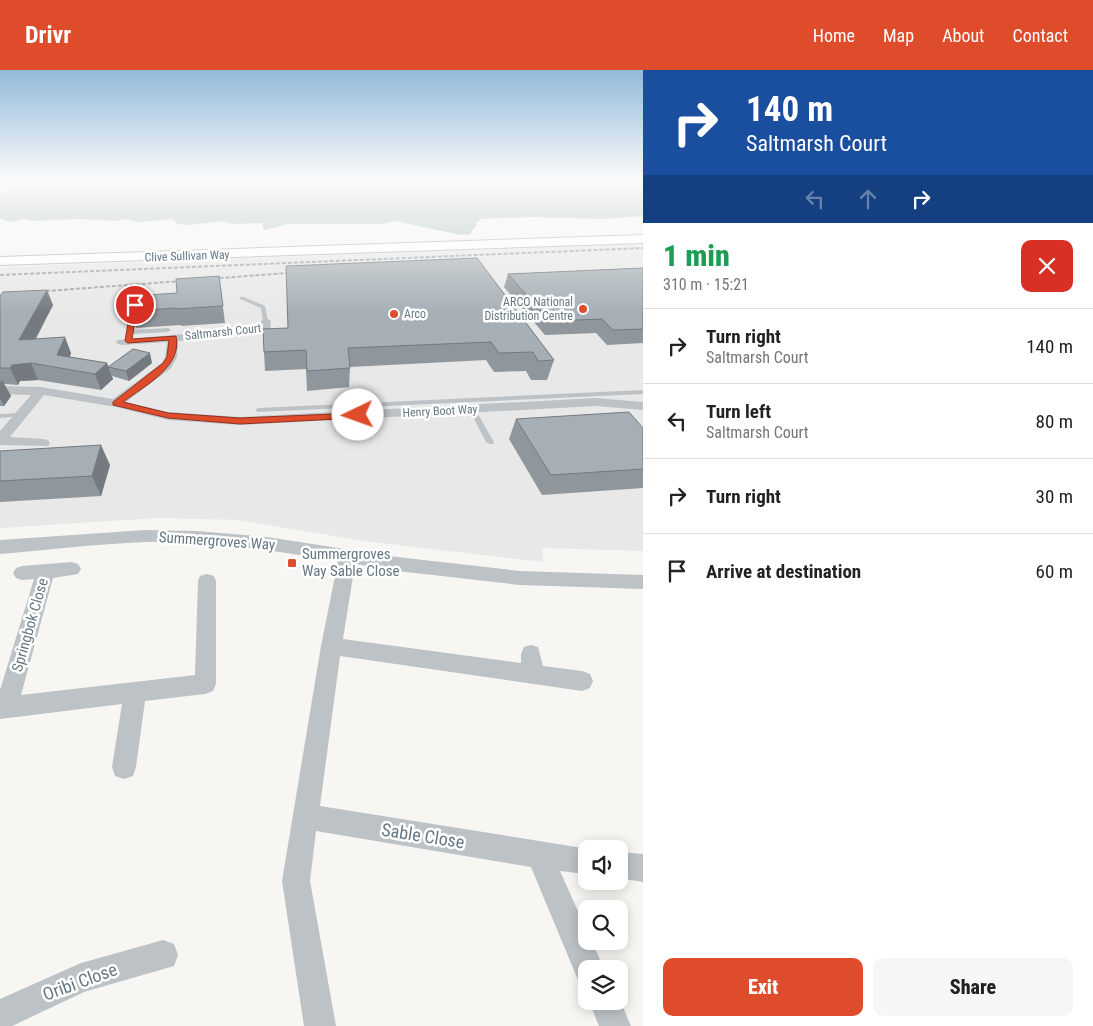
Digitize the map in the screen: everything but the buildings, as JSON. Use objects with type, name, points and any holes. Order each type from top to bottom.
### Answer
[{"type":"highway","name":"Clive Sullivan Way","points":[[0,257],[220,252],[643,237]]},
{"type":"highway","name":"Clive Sullivan Way","points":[[0,261],[216,255],[643,237]]},
{"type":"street","name":"Saltmarsh Court","points":[[127,338],[170,334],[266,330],[266,321]]},
{"type":"street","name":"Saltmarsh Court","points":[[116,403],[166,365],[171,357],[170,334]]},
{"type":"street","name":"Henry Boot Way","points":[[0,390],[41,391],[116,403],[168,416],[240,421],[357,411],[472,409],[521,402],[596,402],[643,406]]},
{"type":"street","points":[[0,441],[41,391]]},
{"type":"street","points":[[0,441],[43,443]]},
{"type":"street","name":"Summergroves Way","points":[[0,547],[144,536],[188,537],[267,543],[397,564],[520,578],[643,582]]},
{"type":"street","points":[[320,1026],[296,881],[331,646],[348,556]]},
{"type":"street","name":"Springbok Close","points":[[22,573],[72,569]]},
{"type":"street","name":"Springbok Close","points":[[46,571],[3,708],[205,684],[207,581]]},
{"type":"street","points":[[331,646],[532,664],[582,681]]},
{"type":"street","points":[[124,767],[134,692]]},
{"type":"street","name":"Sable Close","points":[[307,817],[578,860]]},
{"type":"street","points":[[539,855],[585,960]]},
{"type":"street","points":[[628,866],[643,868]]},
{"type":"street","name":"Oribi Close","points":[[0,1015],[81,978],[163,955]]},
{"type":"street","points":[[608,1010],[615,1026]]},
{"type":"lane","points":[[242,298],[263,307],[266,321]]},
{"type":"lane","points":[[127,338],[135,305],[144,304]]},
{"type":"lane","points":[[258,410],[357,411],[521,402],[643,392]]},
{"type":"lane","points":[[472,409],[490,442]]},
{"type":"lane","points":[[0,416],[20,416]]},
{"type":"shaded area","points":[[262,225],[286,225],[264,230]]},
{"type":"shaded area","points":[[412,225],[476,225],[471,234],[461,235]]},
{"type":"shaded area","points":[[643,244],[643,551],[542,548],[543,562],[364,541],[238,520],[159,518],[0,528],[0,267]]},
{"type":"railway","points":[[0,275],[643,248]]},
{"type":"railway","points":[[34,292],[301,272]]},
{"type":"place","name":"ARCO National Distribution Centre","points":[[583,309]]},
{"type":"place","name":"Arco","points":[[394,314]]},
{"type":"place","name":"Summergroves Way Sable Close","points":[[292,563]]},
{"type":"route","points":[[135,305],[128,341],[173,338],[171,357],[166,365],[145,383],[116,403],[168,416],[240,421],[358,415]]}]
